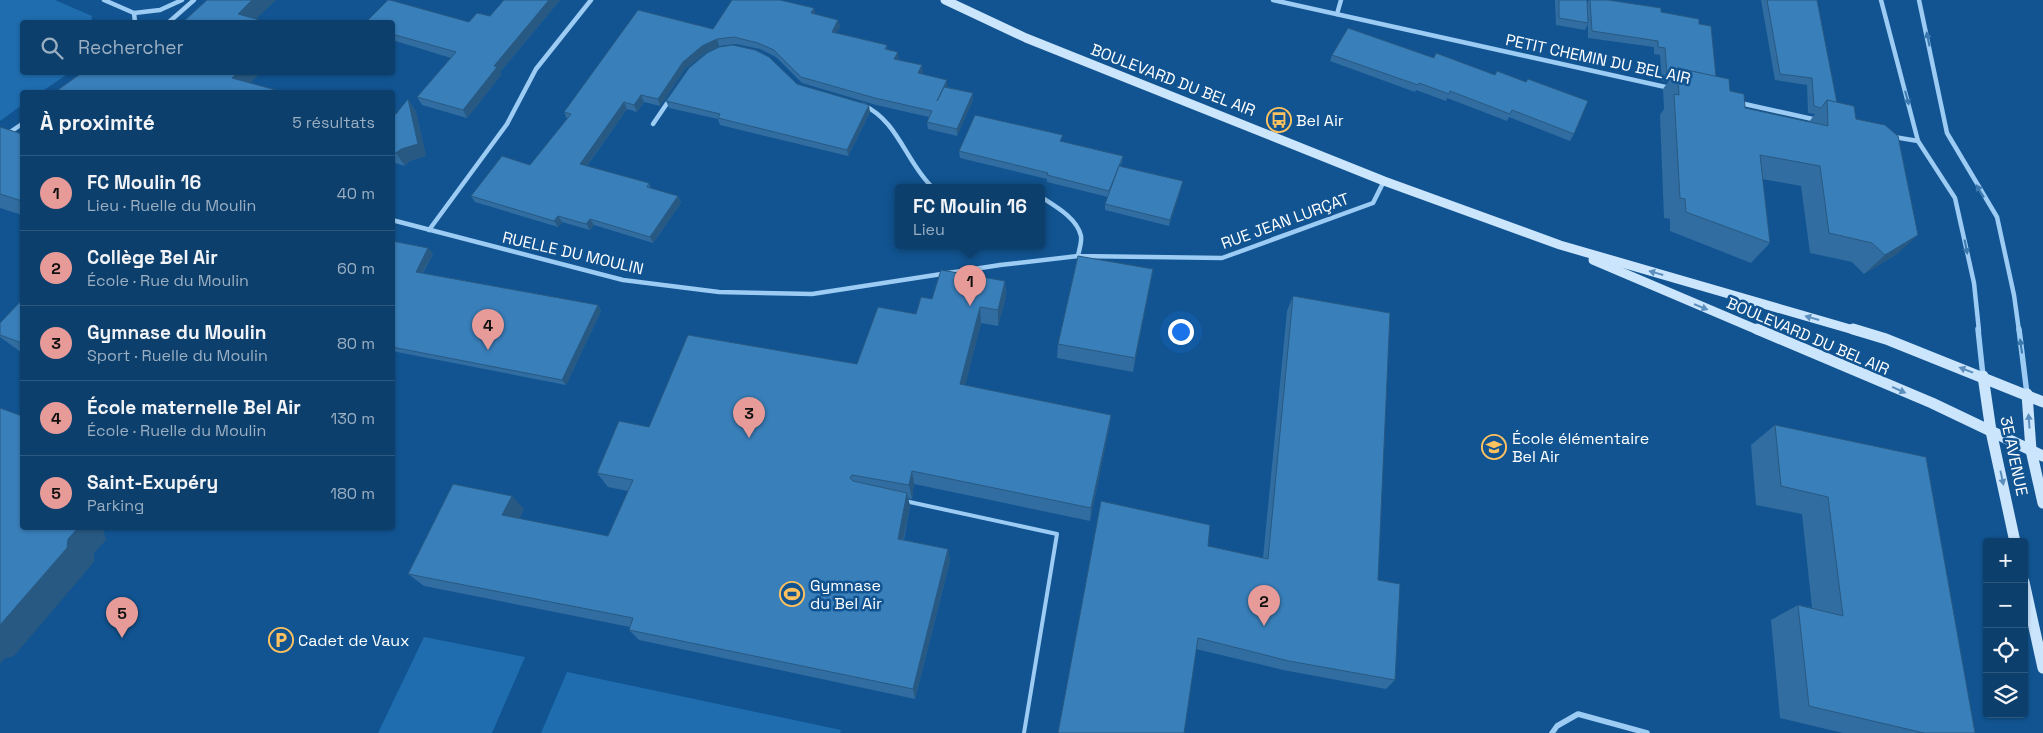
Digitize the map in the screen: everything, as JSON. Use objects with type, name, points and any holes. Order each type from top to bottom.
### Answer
[{"type":"main road","name":"BOULEVARD DU BEL AIR","points":[[945,0],[1026,38],[1384,181],[1560,245],[1886,339],[1983,376],[2043,402]]},
{"type":"main road","name":"BOULEVARD DU BEL AIR","points":[[1560,245],[1665,292],[1841,365],[2043,456]]},
{"type":"main road","name":"3E AVENUE","points":[[1983,376],[1991,431],[2014,538]]},
{"type":"main road","name":"3E AVENUE","points":[[2027,394],[2031,450],[2043,503]]},
{"type":"main road","points":[[2024,583],[2043,668]]},
{"type":"street","points":[[104,0],[134,13],[160,10],[182,0]]},
{"type":"street","points":[[171,20],[194,0]]},
{"type":"street","points":[[429,230],[507,124],[536,70],[591,0]]},
{"type":"street","name":"PETIT CHEMIN DU BEL AIR","points":[[1273,0],[1678,90]]},
{"type":"street","points":[[1338,14],[1341,0]]},
{"type":"street","points":[[1881,0],[1918,141],[1955,198],[1974,283],[1983,376]]},
{"type":"street","points":[[1920,0],[1947,133],[1997,217],[2014,294],[2027,394]]},
{"type":"street","points":[[134,13],[135,20]]},
{"type":"street","points":[[654,124],[673,94]]},
{"type":"street","points":[[859,103],[876,109],[888,121],[916,169],[929,184]]},
{"type":"street","points":[[1736,103],[1824,122]]},
{"type":"street","points":[[0,140],[20,125]]},
{"type":"street","points":[[1889,136],[1918,141]]},
{"type":"street","name":"RUE JEAN LURÇAT","points":[[1078,256],[1222,258],[1373,202],[1384,181]]},
{"type":"street","points":[[1045,200],[1058,208],[1076,226],[1082,238],[1078,256]]},
{"type":"street","name":"RUELLE DU MOULIN","points":[[395,221],[623,280],[719,292],[812,294],[1000,265],[1078,256]]},
{"type":"street","points":[[1552,733],[1557,726],[1578,714],[1647,733]]},
{"type":"lane","points":[[896,499],[1057,534],[1024,733]]},
{"type":"shaded area","points":[[0,0],[55,0],[92,16],[91,20],[20,20],[20,75],[66,75],[44,90],[20,90],[20,106],[0,121]]},
{"type":"shaded area","points":[[424,637],[525,657],[492,733],[378,733]]},
{"type":"shaded area","points":[[567,672],[841,730],[840,733],[541,733]]},
{"type":"building","points":[[207,0],[252,0],[238,14],[260,20],[185,20]]},
{"type":"building","points":[[388,0],[469,22],[477,13],[490,16],[504,0],[549,0],[494,66],[497,67],[463,110],[417,97],[456,52],[395,35],[395,20],[368,20]]},
{"type":"building","points":[[732,0],[780,0],[814,8],[811,13],[838,20],[832,32],[887,45],[885,49],[898,52],[894,59],[922,65],[918,73],[947,80],[937,101],[944,87],[973,93],[957,129],[927,122],[932,111],[875,98],[801,77],[774,50],[758,43],[734,37],[717,39],[702,46],[683,62],[658,99],[641,95],[634,105],[624,102],[580,164],[649,183],[647,187],[678,196],[650,237],[590,219],[586,224],[558,216],[554,221],[471,196],[502,156],[530,165],[571,114],[564,112],[638,10],[713,29]]},
{"type":"building","points":[[1559,0],[1587,0],[1588,23],[1559,18]]},
{"type":"building","points":[[1590,0],[1608,0],[1661,8],[1661,12],[1699,19],[1699,24],[1711,26],[1716,77],[1677,68],[1672,75],[1667,74],[1665,48],[1658,47],[1658,41],[1592,31]]},
{"type":"building","points":[[1767,0],[1817,0],[1837,103],[1827,100],[1821,108],[1814,106],[1812,78],[1780,74]]},
{"type":"building","points":[[1348,28],[1434,58],[1436,53],[1495,75],[1497,71],[1526,82],[1528,79],[1588,101],[1574,134],[1512,110],[1510,114],[1450,91],[1449,94],[1419,83],[1418,85],[1332,55]]},
{"type":"building","points":[[733,45],[755,50],[769,57],[797,84],[869,105],[847,150],[718,118],[720,114],[666,101],[689,68],[707,53],[719,47]]},
{"type":"building","points":[[1677,68],[1729,79],[1730,91],[1744,94],[1745,108],[1828,126],[1827,100],[1854,106],[1856,119],[1885,125],[1898,136],[1918,235],[1885,255],[1872,243],[1829,233],[1820,166],[1760,155],[1770,243],[1686,212],[1685,199],[1680,198],[1674,94],[1679,95]]},
{"type":"building","points":[[79,75],[235,75],[232,78],[276,90],[58,90]]},
{"type":"building","points":[[408,99],[418,144],[401,149],[396,153],[395,114]]},
{"type":"building","points":[[975,115],[1063,135],[1060,141],[1123,156],[1109,191],[1047,175],[1048,173],[959,151]]},
{"type":"building","points":[[0,127],[20,133],[20,200],[0,194]]},
{"type":"building","points":[[1119,166],[1183,181],[1170,220],[1105,204]]},
{"type":"building","points":[[395,242],[428,248],[416,272],[598,305],[562,380],[395,348]]},
{"type":"building","points":[[1078,256],[1153,269],[1135,358],[1058,344]]},
{"type":"building","points":[[941,270],[1005,281],[998,310],[980,307],[960,384],[1111,415],[1091,508],[912,471],[909,485],[852,475],[850,478],[853,481],[907,493],[898,539],[948,549],[913,689],[629,630],[633,618],[408,574],[453,484],[512,496],[502,515],[608,536],[633,480],[597,473],[619,421],[649,427],[688,335],[857,364],[878,307],[916,314],[921,297],[932,299]]},
{"type":"building","points":[[1293,296],[1390,313],[1378,580],[1400,584],[1395,680],[1289,661],[1198,638],[1184,733],[1058,733],[1101,501],[1210,525],[1208,546],[1268,559]]},
{"type":"building","points":[[20,302],[20,342],[0,335],[0,323]]},
{"type":"building","points":[[0,408],[20,415],[20,530],[76,530],[68,539],[67,548],[0,625]]},
{"type":"building","points":[[1775,425],[1926,457],[1975,733],[1924,733],[1809,706],[1798,605],[1843,616],[1828,497],[1781,486]]},
{"type":"place","name":"Bel Air","points":[[1279,120]]},
{"type":"place","name":"FC Moulin 16","points":[[970,306]]},
{"type":"place","name":"École maternelle Bel Air","points":[[488,350]]},
{"type":"place","name":"Gymnase du Moulin","points":[[749,438]]},
{"type":"place","name":"École élémentaire Bel Air","points":[[1494,447]]},
{"type":"place","name":"Gymnase du Bel Air","points":[[792,594]]},
{"type":"place","name":"Collège Bel Air","points":[[1264,626]]},
{"type":"place","name":"Saint-Exupéry","points":[[122,638]]},
{"type":"place","name":"Cadet de Vaux","points":[[281,640]]}]
